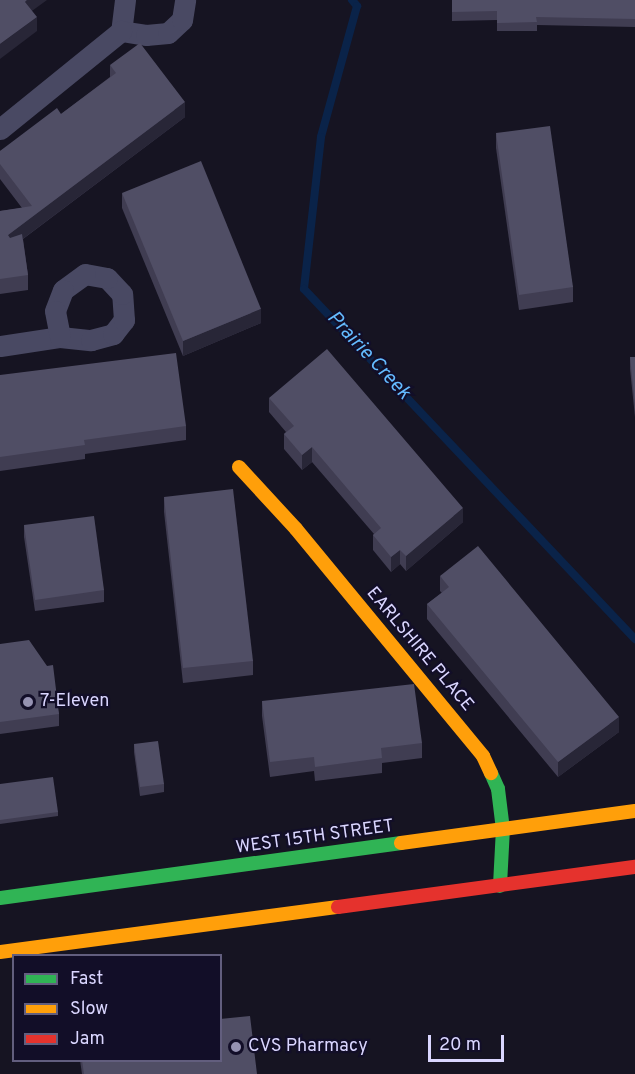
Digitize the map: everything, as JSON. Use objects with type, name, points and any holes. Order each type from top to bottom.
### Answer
[{"type":"main road","name":"EARLSHIRE PLACE","points":[[239,466],[296,529],[483,756],[498,789],[503,828],[500,886]]},
{"type":"main road","name":"WEST 15TH STREET","points":[[0,898],[635,811]]},
{"type":"main road","points":[[0,952],[635,867]]},
{"type":"street","points":[[121,31],[125,0]]},
{"type":"street","points":[[0,129],[121,31],[168,33],[182,20],[185,0]]},
{"type":"street","points":[[0,346],[60,337]]},
{"type":"building","points":[[0,0],[27,0],[25,2],[37,17],[0,44]]},
{"type":"building","points":[[452,0],[635,0],[635,19],[536,17],[537,22],[497,23],[497,11],[452,12]]},
{"type":"building","points":[[140,43],[185,102],[8,235],[10,238],[22,234],[28,275],[0,279],[0,211],[32,206],[0,164],[0,151],[57,108],[61,114],[116,73],[110,65]]},
{"type":"building","points":[[550,126],[573,287],[519,295],[496,133]]},
{"type":"building","points":[[201,161],[261,309],[183,341],[122,193]]},
{"type":"building","points":[[327,349],[463,508],[406,556],[400,550],[391,557],[373,535],[381,528],[312,447],[302,455],[284,434],[294,426],[269,398]]},
{"type":"building","points":[[176,353],[186,426],[84,440],[85,445],[0,457],[0,375]]},
{"type":"building","points":[[630,357],[635,357],[635,405]]},
{"type":"building","points":[[233,489],[253,661],[183,668],[164,497]]},
{"type":"building","points":[[94,516],[104,590],[35,600],[24,525]]},
{"type":"building","points":[[478,546],[619,717],[558,762],[427,604],[449,587],[440,576]]},
{"type":"building","name":"7-Eleven","points":[[29,640],[47,666],[53,665],[59,714],[0,722],[0,644]]},
{"type":"building","points":[[414,684],[422,743],[381,748],[382,758],[315,767],[314,757],[270,762],[262,701]]},
{"type":"building","points":[[158,741],[164,784],[140,787],[134,744]]},
{"type":"building","points":[[53,777],[58,812],[0,820],[0,784]]},
{"type":"building","name":"CVS Pharmacy","points":[[250,1016],[257,1074],[84,1074],[82,1062],[222,1062],[222,1019]]},
{"type":"waterway","name":"Prairie Creek","points":[[352,0],[357,6],[321,137],[304,289],[635,639]]},
{"type":"traffic: fast","points":[[491,773],[498,789],[503,828],[500,886]]},
{"type":"traffic: fast","points":[[0,898],[401,843]]},
{"type":"traffic: slow","points":[[239,467],[296,529],[483,756],[491,773]]},
{"type":"traffic: slow","points":[[401,843],[635,811]]},
{"type":"traffic: slow","points":[[0,952],[338,907]]},
{"type":"traffic: jam","points":[[338,907],[635,867]]},
{"type":"place","name":"7-Eleven","points":[[28,702]]},
{"type":"place","name":"CVS Pharmacy","points":[[236,1047]]}]
